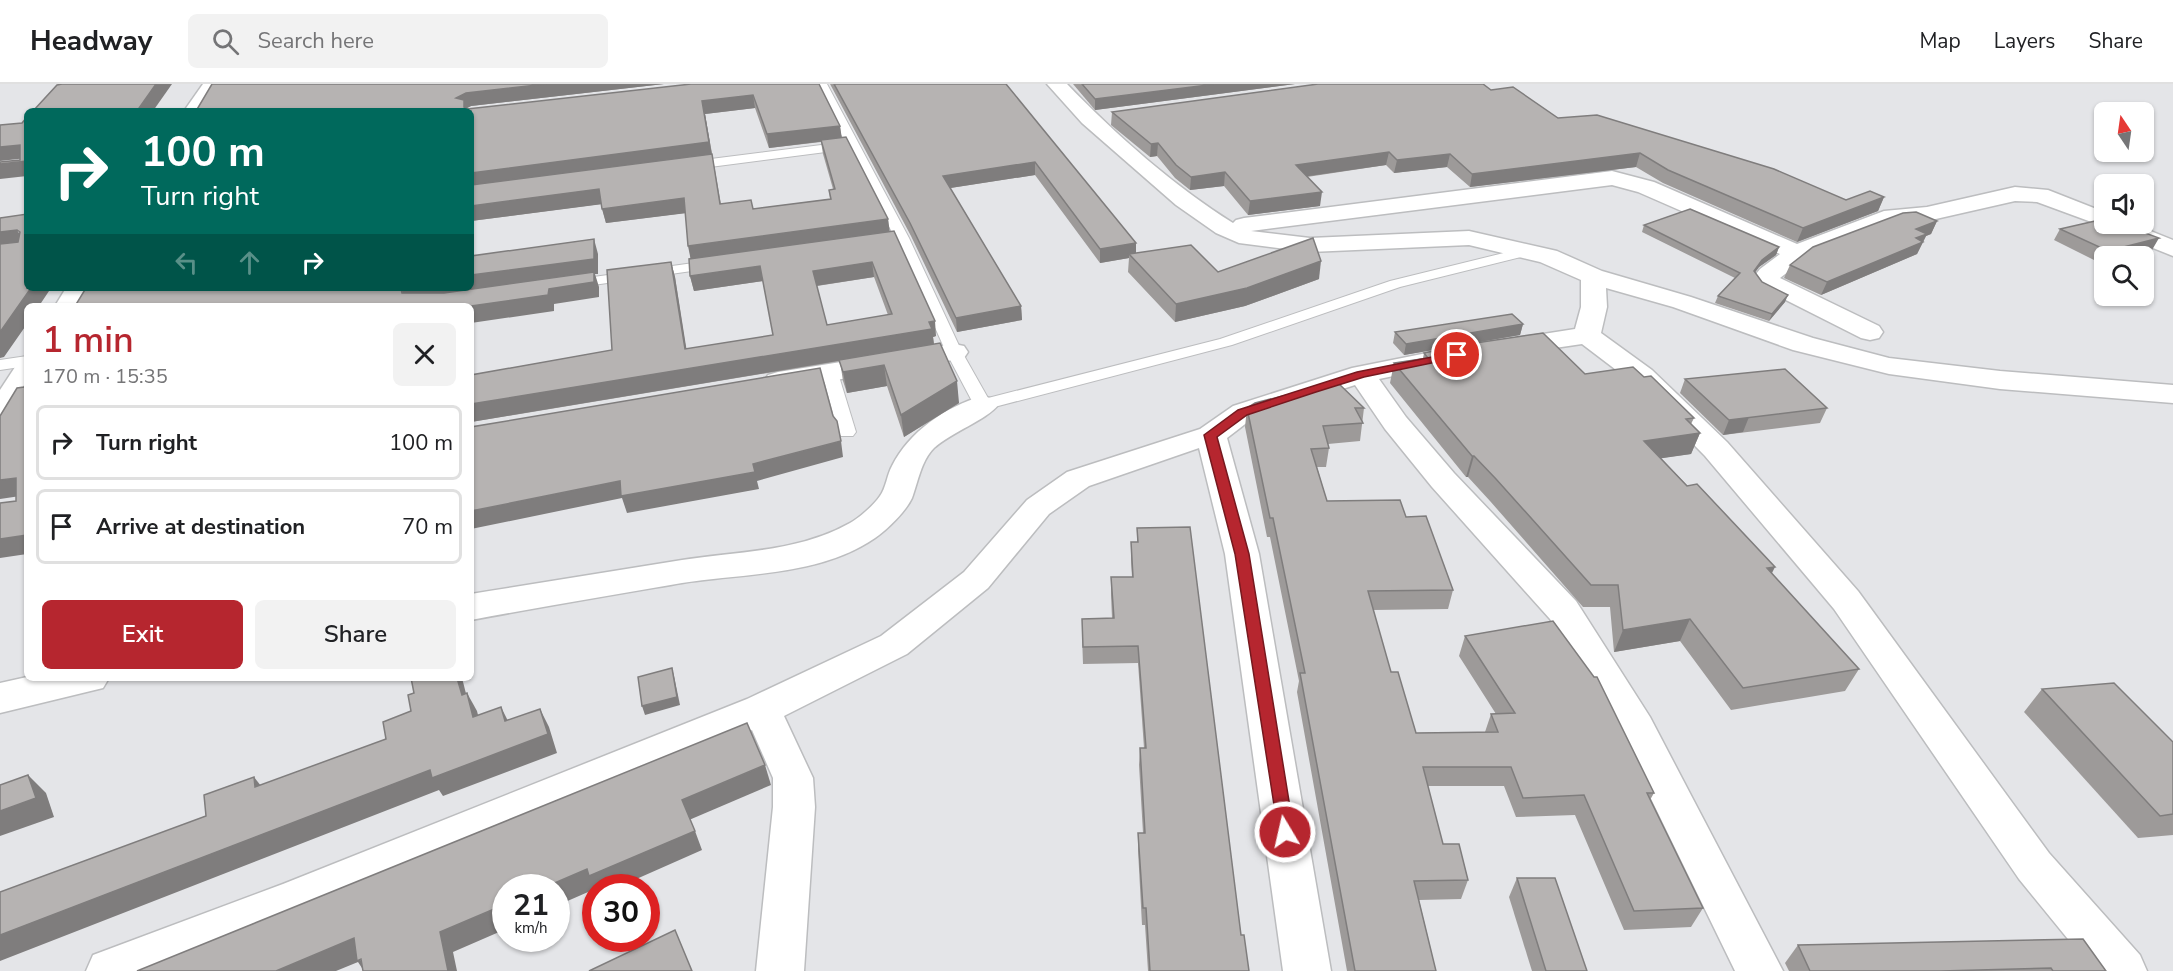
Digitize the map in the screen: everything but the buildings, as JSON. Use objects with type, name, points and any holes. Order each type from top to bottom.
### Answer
[{"type":"street","points":[[196,108],[213,84]]},
{"type":"street","points":[[1056,84],[1101,117],[1184,200],[1224,228],[1247,238],[1310,245],[1469,238],[1548,256],[1593,276],[1682,302],[1803,344],[1889,366],[2000,380],[2173,394]]},
{"type":"street","points":[[1224,228],[1612,178],[1646,187],[1797,253]]},
{"type":"street","points":[[1870,332],[1769,282],[1766,278],[1797,253],[1892,216],[1927,214],[2021,194],[2040,195],[2094,216]]},
{"type":"street","points":[[2136,234],[2173,249]]},
{"type":"street","points":[[1587,335],[1594,307],[1593,276]]},
{"type":"street","points":[[110,971],[299,898],[761,710],[894,645],[976,580],[1038,507],[1078,479],[1210,435],[1242,412],[1362,374],[1475,352],[1587,335],[1642,376],[1716,449],[1846,600],[2034,866],[2123,971]]},
{"type":"street","points":[[749,386],[954,352]]},
{"type":"street","points":[[1362,374],[1395,423],[1443,480],[1563,610],[1636,728],[1759,971]]},
{"type":"street","points":[[0,412],[24,375]]},
{"type":"street","points":[[474,606],[685,571],[759,563],[822,550],[864,530],[895,500],[907,467],[921,444],[949,423],[982,405]]},
{"type":"street","points":[[1210,435],[1242,554],[1307,971]]},
{"type":"street","points":[[0,698],[76,681]]},
{"type":"street","points":[[761,710],[793,778],[794,807],[780,971]]},
{"type":"lane","points":[[821,84],[854,144],[897,239],[982,405],[1226,342],[1395,284],[1528,251]]},
{"type":"lane","points":[[669,168],[854,144]]},
{"type":"lane","points":[[559,286],[725,263]]},
{"type":"lane","points":[[0,365],[24,361]]},
{"type":"lane","points":[[830,373],[847,432]]},
{"type":"route","points":[[1285,832],[1242,554],[1210,435],[1242,412],[1312,389],[1362,374],[1457,355]]}]
